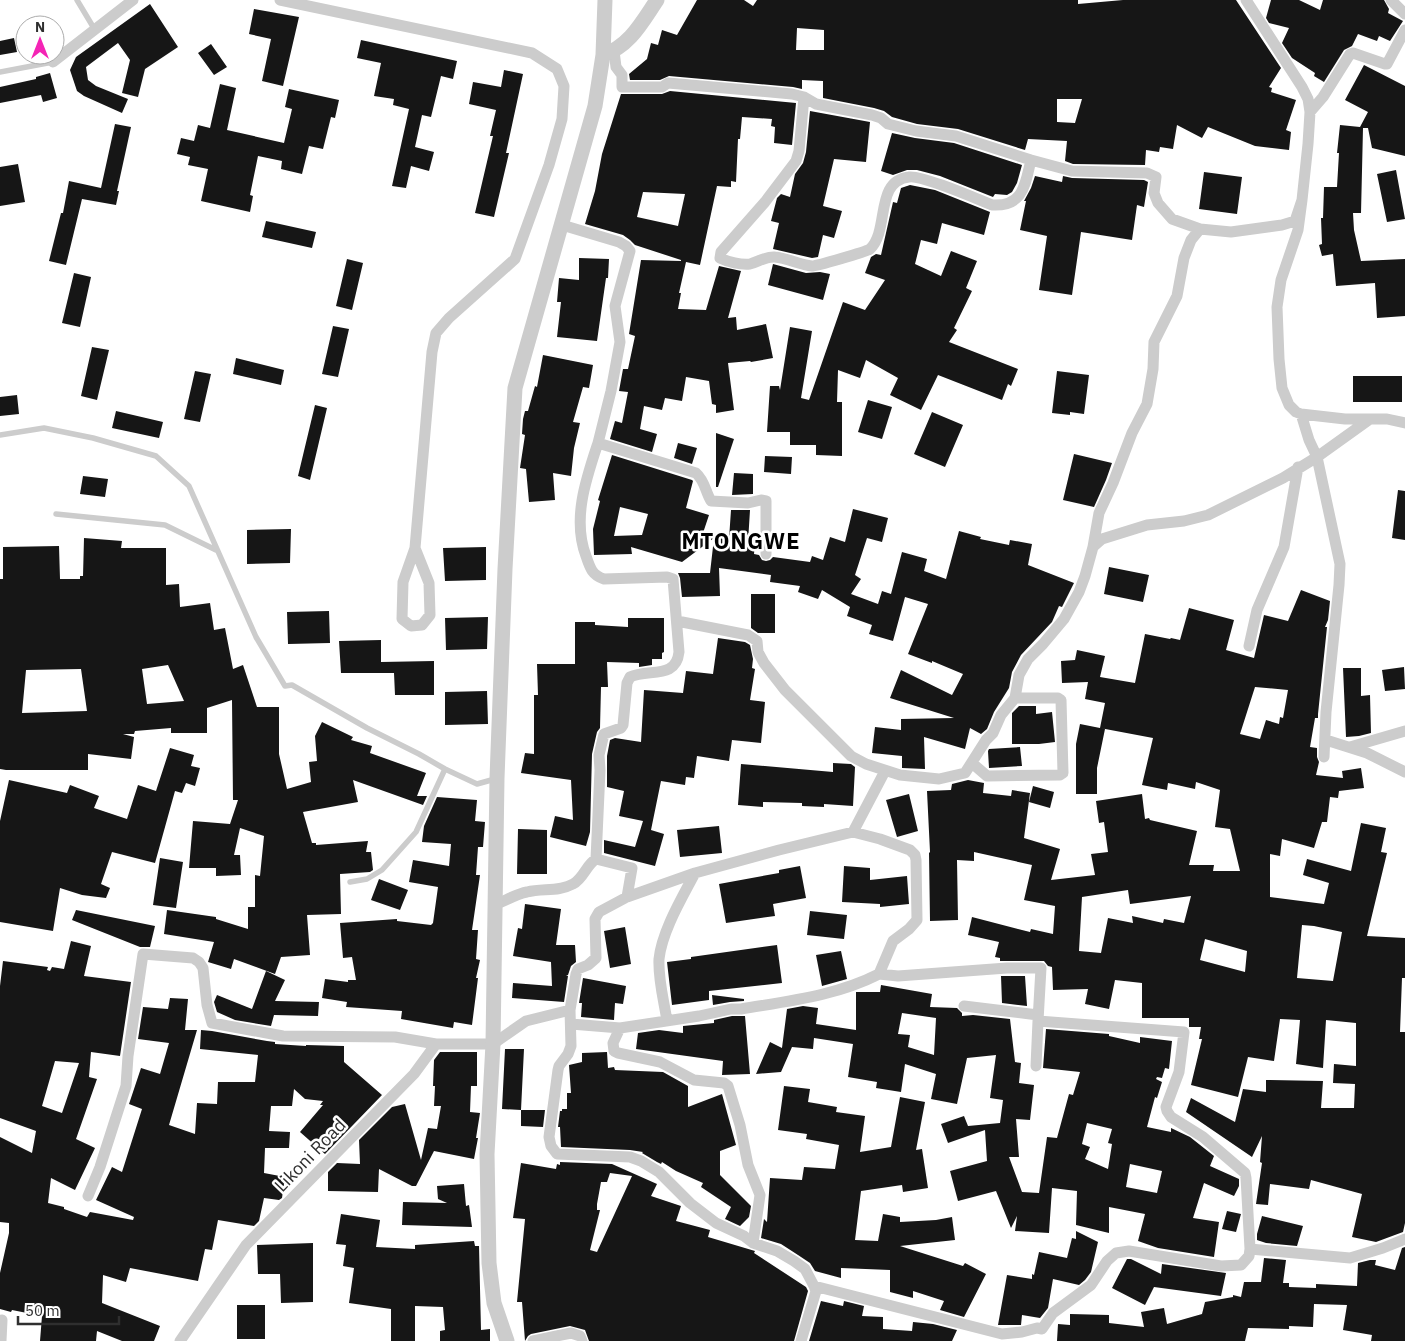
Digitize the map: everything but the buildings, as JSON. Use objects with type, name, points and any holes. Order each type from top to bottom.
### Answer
[{"type":"street","points":[[65,53],[133,0]]},
{"type":"street","points":[[280,0],[532,53],[557,69],[564,86],[562,120],[557,138],[515,259],[449,318],[436,333],[432,352],[416,548],[403,582],[402,619],[411,626],[422,625],[430,615],[429,583],[416,548]]},
{"type":"street","points":[[507,1341],[494,1303],[489,1263],[487,1154],[494,1044],[494,905],[497,778],[505,568],[515,388],[609,53],[605,0]]},
{"type":"street","points":[[609,53],[630,39],[657,0]]},
{"type":"street","points":[[1246,0],[1302,87],[1308,99],[1310,112],[1298,230],[1280,280],[1277,307],[1278,350],[1282,388],[1289,405],[1301,414],[1345,419],[1388,419],[1405,423]]},
{"type":"street","points":[[1390,0],[1405,14]]},
{"type":"street","points":[[1310,112],[1323,97],[1350,54],[1353,53],[1388,64],[1405,30]]},
{"type":"street","points":[[609,53],[622,75],[622,87],[662,87],[668,83],[792,94],[804,97],[816,104],[872,114],[888,124],[916,131],[956,136],[1072,171],[1147,173],[1156,177],[1155,198],[1172,219],[1200,229],[1231,232],[1282,225],[1295,221],[1302,200]]},
{"type":"street","points":[[804,97],[800,145],[796,161],[765,202],[721,252],[720,258],[729,262],[748,264],[774,256],[812,266],[863,253],[872,247],[880,232],[885,202],[890,188],[903,179],[910,176],[992,205],[1000,205],[1009,203],[1023,193],[1031,160]]},
{"type":"street","points":[[562,226],[619,242],[630,251],[615,306],[620,342],[611,391],[580,514],[582,542],[590,570],[604,579],[673,578],[680,652],[675,665],[667,670],[630,677],[627,683],[623,725],[604,734],[599,755],[596,859]]},
{"type":"street","points":[[677,621],[748,635],[757,641],[758,652],[764,663],[796,701],[851,756],[885,771],[900,775],[939,779],[966,773],[993,732],[1001,715],[1014,698],[1020,675],[1028,659],[1064,619],[1079,592],[1093,547],[1100,513],[1132,433],[1146,404],[1153,369],[1154,342],[1176,296],[1184,258],[1191,240],[1200,229]]},
{"type":"street","points":[[1301,414],[1309,440],[1317,457],[1340,569],[1326,712],[1324,757]]},
{"type":"street","points":[[1093,547],[1102,539],[1147,524],[1184,521],[1208,515],[1283,478],[1317,457],[1370,419]]},
{"type":"street","points":[[598,443],[696,473],[706,486],[711,501],[748,503],[761,500],[766,501],[766,554]]},
{"type":"street","points":[[1248,646],[1257,610],[1284,547],[1298,467]]},
{"type":"street","points":[[972,763],[987,776],[1060,775],[1063,773],[1061,700],[1058,698],[1014,698]]},
{"type":"street","points":[[1350,747],[1405,731]]},
{"type":"street","points":[[1326,740],[1350,747],[1405,772]]},
{"type":"street","points":[[853,832],[885,771]]},
{"type":"street","points":[[801,1341],[816,1291],[805,1269],[777,1252],[753,1243],[744,1236],[716,1223],[690,1203],[659,1172],[637,1159],[630,1157],[557,1154],[553,1149],[550,1137],[558,1070],[569,1051],[570,1010],[578,969],[588,965],[596,958],[596,915],[627,897],[695,873],[853,832],[910,850],[915,855],[916,860],[917,920],[909,929],[893,941],[879,974]]},
{"type":"street","points":[[494,905],[527,892],[562,889],[581,878],[591,862],[596,859],[632,868],[627,897]]},
{"type":"street","points":[[667,1021],[659,970],[660,955],[676,911],[695,873]]},
{"type":"street","points":[[88,1196],[100,1167],[126,1086],[143,954],[193,958],[199,962],[203,968],[212,1023],[282,1036],[395,1037],[436,1044],[494,1044],[526,1021],[570,1010]]},
{"type":"street","points":[[570,1024],[620,1028],[667,1021],[818,996],[857,985],[879,974],[898,976],[1040,968],[1036,1066]]},
{"type":"street","points":[[964,1006],[1038,1018],[1184,1032],[1179,1072],[1166,1109],[1171,1117],[1203,1137],[1245,1173],[1250,1249],[1249,1256],[1241,1265],[1221,1266],[1129,1251],[1116,1253],[1107,1261],[1091,1285],[1053,1313],[1042,1329],[1040,1341]]},
{"type":"street","points":[[620,1028],[613,1044],[614,1051],[660,1062],[694,1080],[718,1082],[728,1086],[740,1125],[748,1165],[760,1196],[753,1243]]},
{"type":"street","name":"Likoni Road","points":[[180,1341],[246,1245],[414,1074],[436,1044]]},
{"type":"street","points":[[1250,1249],[1350,1258],[1405,1239]]},
{"type":"street","points":[[814,1286],[1002,1334],[1037,1328],[1042,1329]]},
{"type":"street","points":[[1,1341],[2,1320]]},
{"type":"street","points":[[532,1341],[571,1333],[580,1336],[582,1341]]},
{"type":"lane","points":[[77,0],[95,30]]},
{"type":"lane","points":[[0,72],[38,65]]},
{"type":"lane","points":[[0,435],[44,428],[93,438],[156,456],[189,486],[256,637],[285,686],[292,685],[367,728],[477,784],[497,778]]},
{"type":"lane","points":[[56,514],[165,525],[216,550]]},
{"type":"lane","points":[[350,882],[367,879],[382,870],[416,832],[445,769]]},
{"type":"district","name":"MTONGWE","points":[[741,540]]}]
